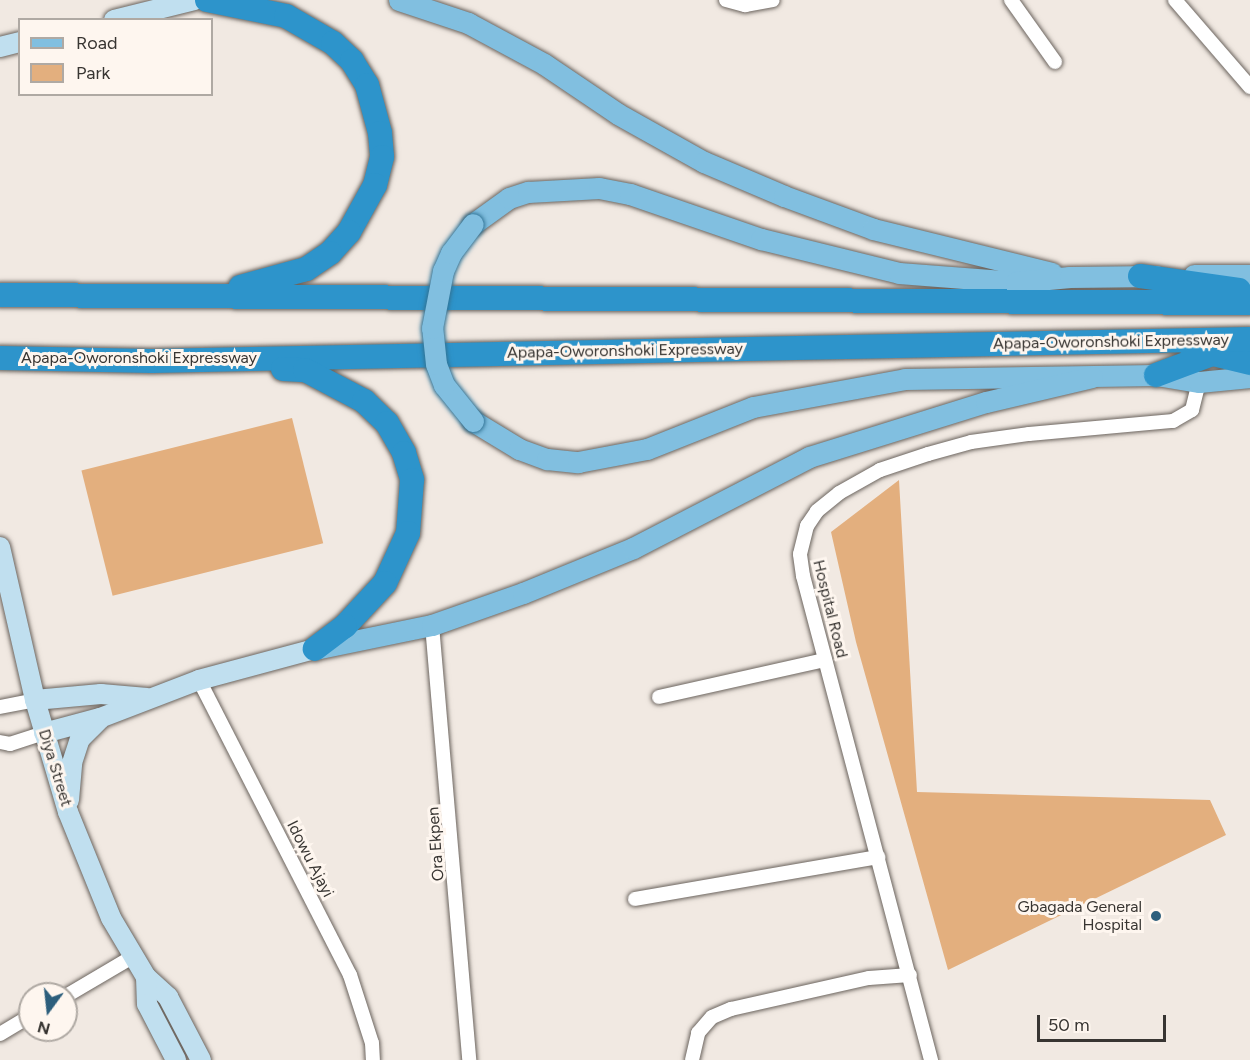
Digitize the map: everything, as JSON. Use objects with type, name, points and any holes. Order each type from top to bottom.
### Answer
[{"type":"highway","points":[[132,297],[252,286],[306,269],[330,253],[349,232],[375,184],[382,158],[376,109],[367,86],[352,61],[333,43],[286,16],[207,0]]},
{"type":"highway","points":[[1140,276],[1247,289]]},
{"type":"highway","points":[[0,295],[1156,302],[1247,289]]},
{"type":"highway","name":"Apapa-Oworonshoki Expressway","points":[[0,358],[152,361],[1250,339]]},
{"type":"highway","points":[[1148,341],[1250,363]]},
{"type":"highway","points":[[1156,375],[1213,354],[1250,345]]},
{"type":"highway","points":[[152,361],[305,370],[364,400],[392,433],[412,480],[408,533],[385,583],[345,626],[315,649]]},
{"type":"main road","points":[[122,18],[195,0]]},
{"type":"main road","points":[[399,0],[468,23],[544,64],[618,114],[704,162],[784,196],[873,229],[1070,277]]},
{"type":"main road","points":[[0,47],[18,42]]},
{"type":"main road","points":[[1092,377],[905,380],[799,396],[753,407],[647,449],[601,461],[547,459],[492,436],[472,421],[444,385],[435,355],[432,328],[443,271],[450,253],[473,224],[509,198],[528,192],[599,188],[630,194],[761,239],[899,273],[1017,282],[1070,277],[1140,276]]},
{"type":"main road","name":"Apapa-Oworonshoki Expressway","points":[[1092,377],[1156,375],[1198,382],[1250,377]]},
{"type":"main road","points":[[44,733],[100,718],[199,680],[315,649],[432,625],[633,548],[809,457],[986,402],[1092,377]]},
{"type":"main road","name":"Diya Street","points":[[0,547],[35,700],[68,812],[111,918],[146,977],[168,997],[201,1060]]},
{"type":"main road","points":[[35,700],[101,694],[150,698]]},
{"type":"main road","points":[[68,812],[72,763],[80,739],[100,718]]},
{"type":"main road","name":"Diya Street","points":[[146,977],[147,1004],[176,1060]]},
{"type":"street","points":[[726,0],[746,5],[773,0]]},
{"type":"street","points":[[1011,0],[1055,62]]},
{"type":"street","points":[[1175,0],[1250,87]]},
{"type":"street","name":"Hospital Road","points":[[931,1060],[825,660],[800,554],[807,526],[817,511],[839,493],[880,470],[971,442],[1173,421],[1192,410],[1198,382]]},
{"type":"street","name":"Ora Ekpen","points":[[432,625],[469,1060]]},
{"type":"street","points":[[659,697],[825,660]]},
{"type":"street","name":"Idowu Ajayi","points":[[199,680],[350,975],[372,1043],[373,1060]]},
{"type":"street","points":[[0,707],[35,700]]},
{"type":"street","points":[[0,742],[10,744],[44,733]]},
{"type":"street","points":[[635,898],[879,857]]},
{"type":"street","points":[[78,989],[134,956]]},
{"type":"street","points":[[692,1060],[698,1034],[712,1017],[731,1009],[869,978],[910,975]]},
{"type":"street","points":[[0,1034],[18,1023]]},
{"type":"green space","points":[[292,418],[323,543],[113,596],[81,470]]},
{"type":"green space","points":[[899,480],[917,792],[1210,800],[1226,835],[948,970],[856,642],[831,532]]},
{"type":"place","name":"Gbagada General Hospital","points":[[1156,916]]}]
